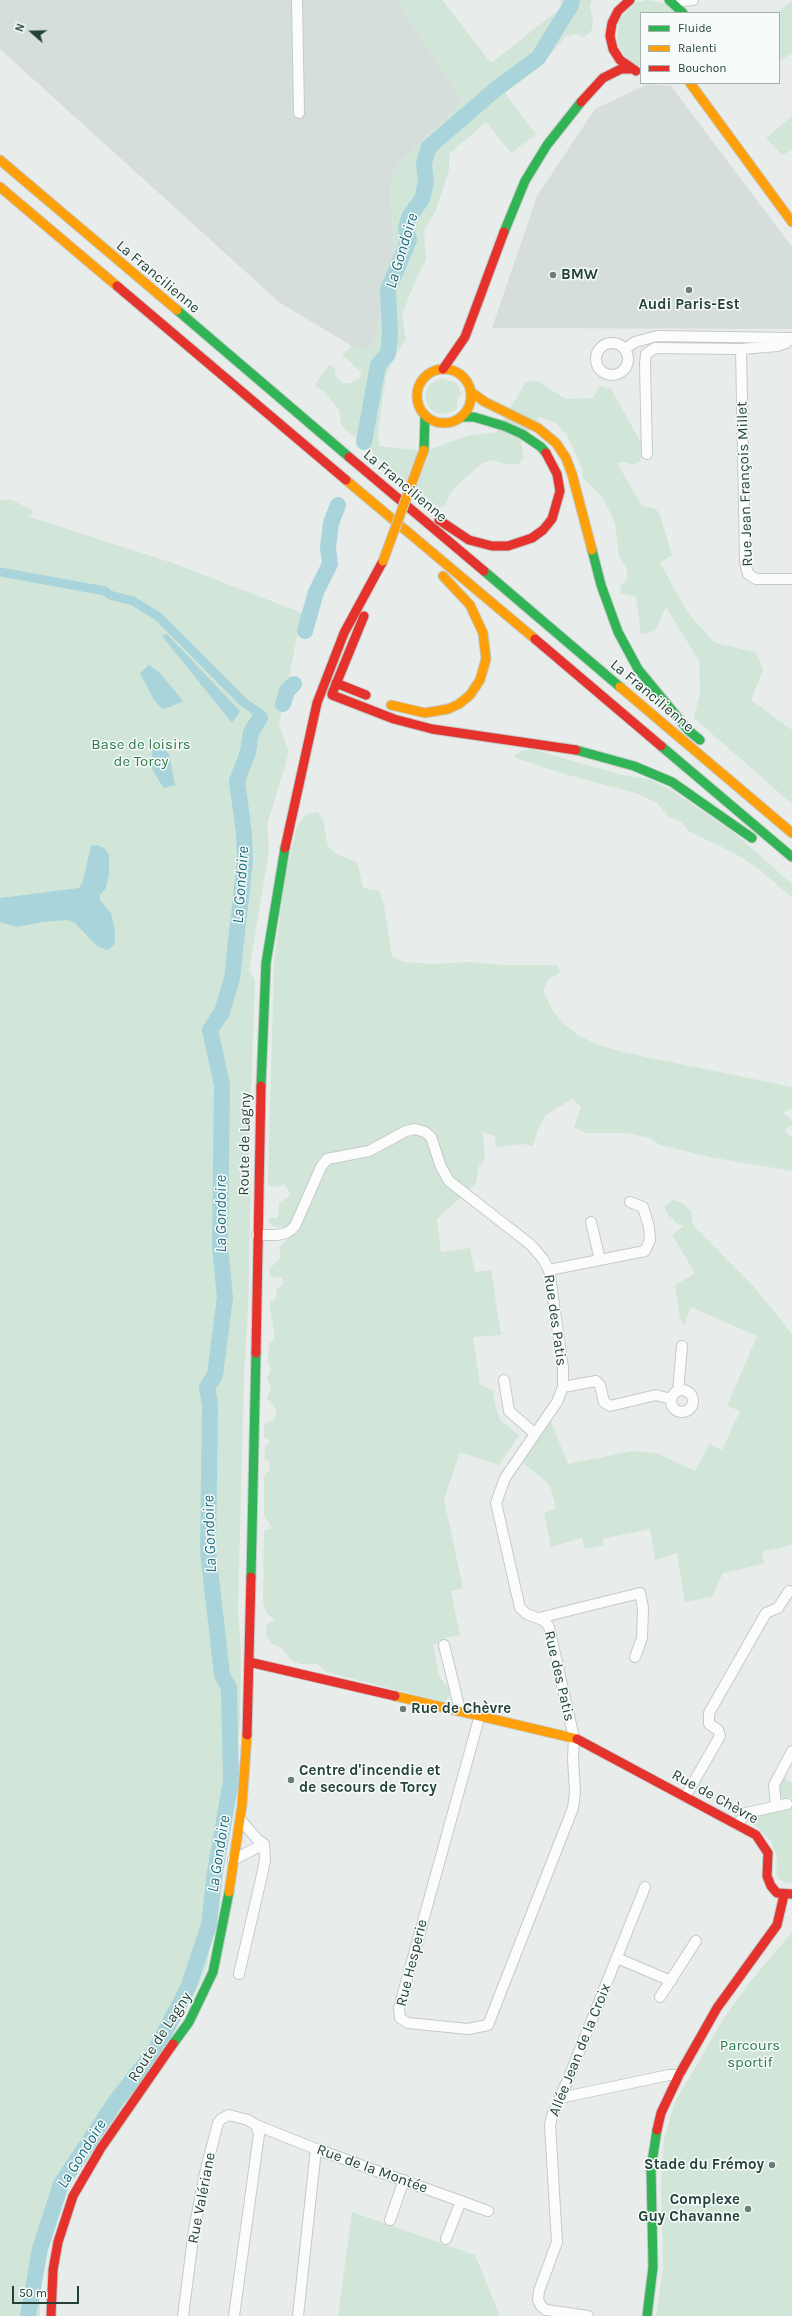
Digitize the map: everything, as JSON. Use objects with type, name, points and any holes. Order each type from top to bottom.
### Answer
[{"type":"main road","points":[[616,0],[618,11]]},
{"type":"main road","points":[[630,0],[618,11],[612,23],[610,36],[613,49],[620,60],[631,69],[640,73]]},
{"type":"main road","points":[[671,1],[682,12]]},
{"type":"main road","points":[[443,369],[465,336],[512,211],[525,181],[559,128],[603,78],[610,66],[613,49]]},
{"type":"main road","points":[[603,78],[621,69],[631,69]]},
{"type":"main road","points":[[689,85],[792,222]]},
{"type":"main road","name":"La Francilienne","points":[[0,160],[792,833]]},
{"type":"main road","points":[[2,190],[792,857]]},
{"type":"main road","points":[[461,417],[469,406],[471,392],[462,368],[465,336]]},
{"type":"main road","points":[[392,494],[415,500],[450,529],[469,540],[500,547],[517,545],[532,538],[543,530],[556,510],[560,491],[557,474],[549,457],[541,448],[514,430],[487,420],[461,417],[445,423],[433,421],[425,416],[419,405],[418,388],[428,375],[443,369],[453,371],[462,368]]},
{"type":"main road","points":[[471,392],[485,402],[538,428],[556,443],[566,458],[572,474],[601,585],[618,632],[642,675],[688,730],[705,745]]},
{"type":"main road","points":[[330,698],[378,579],[383,561],[424,450],[425,416]]},
{"type":"main road","points":[[439,432],[445,423]]},
{"type":"main road","points":[[424,450],[433,440]]},
{"type":"main road","points":[[362,493],[370,512],[406,543]]},
{"type":"main road","points":[[298,792],[308,738],[328,672],[344,633],[383,561]]},
{"type":"main road","points":[[328,672],[336,683],[411,711],[439,712],[459,704],[470,695],[480,680],[486,659],[483,633],[470,605],[457,589],[438,571]]},
{"type":"main road","points":[[323,686],[336,683]]},
{"type":"main road","points":[[323,686],[330,698],[432,730],[582,751],[634,766],[672,782],[693,795],[757,842]]},
{"type":"main road","points":[[298,792],[325,713]]},
{"type":"main road","points":[[756,789],[773,804],[778,821]]},
{"type":"main road","name":"Route de Lagny","points":[[51,2316],[53,2270],[58,2242],[71,2203],[85,2174],[101,2148],[185,2028],[204,1993],[219,1950],[234,1860],[247,1754],[257,1235],[266,963],[279,872],[298,792]]},
{"type":"main road","name":"Rue de Chèvre","points":[[249,1662],[460,1710],[574,1738],[756,1835],[763,1843],[768,1853],[769,1882],[776,1893],[788,1894]]},
{"type":"main road","points":[[648,2316],[653,2267],[652,2156],[662,2113],[679,2075],[726,1993],[777,1925],[788,1894]]},
{"type":"street","points":[[297,0],[299,113]]},
{"type":"street","points":[[671,1],[692,0],[688,12]]},
{"type":"street","points":[[625,349],[636,342],[657,336],[792,338]]},
{"type":"street","points":[[647,454],[646,354],[655,348],[741,348],[777,346],[786,343],[792,338]]},
{"type":"street","name":"Rue Jean François Millet","points":[[741,348],[745,562],[748,574],[756,579],[792,579]]},
{"type":"street","name":"Rue des Patis","points":[[257,1235],[277,1235],[291,1230],[295,1226],[321,1166],[327,1159],[369,1151],[406,1131],[415,1129],[425,1132],[431,1137],[445,1175],[464,1193],[531,1245],[544,1259],[549,1270],[563,1368],[563,1387],[557,1402],[505,1478],[496,1503],[518,1602],[522,1611],[546,1621],[549,1628],[574,1738]]},
{"type":"street","points":[[549,1270],[645,1251],[650,1245],[651,1236],[643,1208],[630,1202]]},
{"type":"street","points":[[591,1222],[600,1260]]},
{"type":"street","points":[[678,1391],[685,1391],[691,1395],[693,1402],[690,1408],[684,1412],[678,1411],[672,1406],[671,1399],[678,1391],[682,1346]]},
{"type":"street","points":[[504,1380],[509,1411],[534,1434]]},
{"type":"street","points":[[563,1387],[596,1381],[600,1385],[604,1402],[610,1406],[656,1395],[671,1399]]},
{"type":"street","points":[[685,1797],[720,1736],[718,1730],[709,1724],[709,1713],[766,1613],[778,1608],[789,1591]]},
{"type":"street","points":[[539,1618],[640,1593],[643,1608],[642,1638],[635,1657]]},
{"type":"street","points":[[444,1645],[460,1710]]},
{"type":"street","name":"Rue Hesperie","points":[[480,1715],[399,2008],[400,2018],[408,2023],[468,2029],[488,2025],[571,1817],[575,1792],[573,1759],[574,1738]]},
{"type":"street","points":[[776,1806],[774,1785],[792,1751]]},
{"type":"street","points":[[737,1825],[746,1813],[787,1804]]},
{"type":"street","points":[[240,1818],[257,1839],[264,1844]]},
{"type":"street","points":[[234,1860],[264,1844]]},
{"type":"street","points":[[239,1974],[265,1860],[264,1844]]},
{"type":"street","name":"Allée Jean de la Croix","points":[[588,2316],[546,2310],[541,2306],[538,2300],[539,2291],[557,2242],[550,2125],[645,1887]]},
{"type":"street","points":[[660,1997],[696,1941]]},
{"type":"street","points":[[617,1958],[671,1981]]},
{"type":"street","points":[[560,2098],[669,2075],[679,2075]]},
{"type":"street","name":"Rue Valériane","points":[[183,2316],[199,2202],[218,2123],[221,2119],[229,2115],[248,2120],[256,2126]]},
{"type":"street","points":[[234,2316],[259,2134],[256,2126]]},
{"type":"street","name":"Rue de la Montée","points":[[256,2126],[488,2211]]},
{"type":"street","points":[[298,2316],[316,2149]]},
{"type":"street","points":[[390,2220],[404,2180]]},
{"type":"street","points":[[446,2239],[461,2201]]},
{"type":"shaded area","points":[[0,0],[397,0],[463,101],[396,167],[390,184],[395,262],[374,345],[362,352],[280,303],[0,49]]},
{"type":"shaded area","points":[[648,84],[671,86],[792,247],[792,329],[492,328],[537,196],[595,109]]},
{"type":"green space","points":[[397,0],[444,0],[443,1],[491,63],[561,8],[561,0],[592,0],[590,6],[593,19],[592,30],[584,37],[576,34],[565,37],[543,63],[505,93],[536,134],[511,153],[486,122],[449,154],[449,170],[436,210],[424,230],[426,260],[413,286],[402,316],[406,340],[394,356],[386,376],[378,433],[379,446],[426,451],[467,436],[496,432],[526,382],[537,381],[566,399],[593,398],[600,386],[611,389],[644,450],[639,462],[632,465],[625,462],[617,463],[642,506],[656,509],[660,515],[672,555],[660,563],[688,613],[715,643],[756,652],[763,670],[751,700],[792,730],[792,804],[694,718],[700,692],[699,661],[666,607],[655,631],[641,634],[636,597],[621,593],[620,587],[627,579],[627,569],[619,557],[615,523],[603,498],[583,478],[582,469],[567,435],[555,422],[539,417],[521,443],[524,458],[518,464],[505,464],[493,460],[483,463],[451,492],[446,504],[439,508],[388,467],[341,425],[339,410],[324,392],[316,387],[316,383],[329,365],[335,368],[335,375],[342,383],[351,383],[360,378],[361,372],[342,355],[353,345],[362,352],[374,345],[395,262],[390,184],[396,167],[463,101]]},
{"type":"green space","points":[[647,0],[664,3],[675,12],[640,12],[640,66],[628,60],[617,43],[619,20],[635,3]]},
{"type":"green space","points":[[792,1],[792,52],[782,60],[780,57],[780,12],[778,12]]},
{"type":"green space","points":[[792,116],[792,150],[782,155],[766,138]]},
{"type":"green space","points":[[442,378],[456,383],[462,394],[458,397],[456,410],[445,414],[436,413],[429,408],[425,397],[429,385]]},
{"type":"green space","name":"Base de loisirs de Torcy","points":[[0,500],[12,500],[32,510],[33,513],[27,516],[173,563],[302,613],[279,725],[289,752],[267,825],[269,852],[249,971],[255,980],[248,1179],[251,1185],[248,1310],[244,1377],[238,1609],[241,1654],[240,1726],[221,1875],[207,1966],[200,1984],[115,2104],[83,2154],[60,2198],[47,2232],[42,2255],[40,2275],[40,2316],[0,2316]]},
{"type":"green space","points":[[531,749],[622,775],[648,779],[666,787],[732,831],[792,884],[792,898],[759,869],[734,853],[690,832],[680,821],[669,817],[657,803],[636,793],[564,774],[513,757],[521,751]]},
{"type":"green space","points":[[318,812],[323,820],[328,846],[338,855],[357,862],[363,888],[379,891],[384,905],[392,956],[403,962],[435,964],[469,962],[504,965],[557,965],[560,972],[548,980],[543,990],[552,1009],[563,1023],[579,1036],[599,1045],[627,1053],[792,1087],[792,1108],[783,1113],[792,1120],[792,1125],[784,1130],[792,1138],[792,1171],[709,1157],[660,1145],[650,1138],[625,1133],[585,1133],[574,1127],[581,1107],[572,1099],[546,1115],[538,1129],[533,1146],[523,1144],[496,1147],[495,1136],[483,1132],[485,1159],[479,1166],[476,1183],[437,1219],[441,1252],[470,1248],[475,1272],[491,1270],[501,1335],[473,1337],[480,1384],[493,1391],[496,1408],[501,1421],[519,1435],[499,1465],[460,1452],[444,1499],[463,1588],[451,1591],[460,1635],[445,1638],[440,1644],[433,1644],[439,1676],[450,1690],[449,1697],[444,1702],[326,1672],[318,1664],[300,1664],[291,1660],[281,1647],[271,1644],[266,1635],[267,1624],[275,1620],[266,1613],[263,1601],[264,1531],[272,1528],[264,1515],[264,1476],[270,1469],[269,1461],[264,1459],[265,1447],[270,1441],[264,1437],[264,1424],[274,1419],[277,1414],[275,1407],[267,1399],[271,1388],[267,1378],[271,1370],[268,1361],[269,1344],[275,1339],[269,1301],[275,1301],[277,1289],[284,1283],[282,1277],[274,1278],[270,1276],[270,1268],[280,1259],[280,1246],[287,1240],[287,1226],[278,1228],[269,1223],[269,1218],[278,1218],[279,1203],[290,1195],[285,1184],[275,1187],[269,1186],[268,1179],[274,963],[285,878],[297,827],[306,814]]},
{"type":"green space","points":[[673,1200],[682,1203],[691,1211],[693,1225],[756,1289],[792,1334],[792,1545],[762,1552],[764,1564],[723,1573],[712,1597],[685,1602],[677,1553],[655,1560],[650,1529],[602,1539],[604,1545],[585,1549],[582,1538],[551,1547],[544,1513],[556,1508],[550,1485],[517,1458],[548,1414],[568,1464],[631,1451],[656,1453],[695,1471],[710,1444],[722,1450],[740,1411],[727,1406],[757,1336],[691,1307],[684,1326],[680,1319],[675,1285],[695,1273],[672,1235],[683,1226],[676,1223],[665,1211],[665,1206]]},
{"type":"green space","points":[[781,1775],[792,1783],[792,1798],[786,1799],[778,1795],[776,1789]]},
{"type":"green space","points":[[792,1806],[792,1882],[786,1883],[779,1879],[776,1874],[777,1856],[771,1841],[751,1821],[752,1817]]},
{"type":"green space","name":"Parcours sportif","points":[[792,1932],[792,2316],[656,2316],[663,2270],[661,2180],[664,2139],[675,2102],[725,2016],[750,1982]]},
{"type":"green space","points":[[352,2212],[475,2255],[500,2316],[338,2316]]},
{"type":"water","points":[[167,634],[240,711],[232,723],[162,636]]},
{"type":"water","points":[[149,665],[160,673],[183,701],[162,709],[154,700],[140,673]]},
{"type":"water","points":[[157,742],[169,754],[175,785],[164,788],[154,773],[151,765],[153,744]]},
{"type":"water","points":[[97,845],[104,848],[109,854],[109,874],[106,888],[100,895],[100,900],[111,913],[115,931],[115,942],[113,946],[107,950],[98,947],[75,923],[67,920],[43,922],[17,927],[0,922],[0,898],[79,888],[83,881],[91,846]]},
{"type":"waterway","name":"La Gondoire","points":[[364,442],[378,365],[388,354],[390,335],[388,290],[409,240],[406,229],[409,217],[422,199],[426,182],[424,163],[429,147],[496,89],[538,58],[571,5],[572,0]]},
{"type":"waterway","name":"La Gondoire","points":[[305,631],[316,592],[330,564],[328,547],[331,523],[338,505]]},
{"type":"waterway","points":[[0,572],[105,591],[110,595],[133,601],[159,617],[243,702],[259,713],[260,718]]},
{"type":"waterway","name":"La Gondoire","points":[[283,704],[287,691],[294,684]]},
{"type":"waterway","name":"La Gondoire","points":[[28,2316],[40,2249],[61,2184],[116,2101],[155,2051],[188,1988],[209,1925],[215,1872],[231,1781],[229,1688],[222,1675],[208,1551],[210,1405],[207,1387],[215,1375],[225,1297],[220,1246],[222,1085],[210,1030],[222,1012],[232,978],[245,861],[244,833],[237,781],[248,752],[251,732],[260,718]]},
{"type":"traffic: fast","points":[[669,0],[682,12]]},
{"type":"traffic: fast","points":[[504,232],[525,181],[547,145],[581,102]]},
{"type":"traffic: fast","points":[[177,310],[349,457]]},
{"type":"traffic: fast","points":[[424,450],[425,416]]},
{"type":"traffic: fast","points":[[461,417],[474,417],[504,426],[522,434],[541,447],[546,453]]},
{"type":"traffic: fast","points":[[592,550],[601,585],[618,632],[638,669],[688,730],[700,740]]},
{"type":"traffic: fast","points":[[484,571],[620,687]]},
{"type":"traffic: fast","points":[[661,746],[792,857]]},
{"type":"traffic: fast","points":[[576,750],[634,766],[672,782],[752,838]]},
{"type":"traffic: fast","points":[[261,1086],[266,963],[285,848]]},
{"type":"traffic: fast","points":[[251,1577],[256,1353]]},
{"type":"traffic: fast","points":[[173,2044],[189,2022],[213,1972],[229,1892]]},
{"type":"traffic: fast","points":[[647,2316],[653,2267],[651,2168],[657,2130]]},
{"type":"traffic: slow","points":[[691,84],[792,222]]},
{"type":"traffic: slow","points":[[0,160],[177,310]]},
{"type":"traffic: slow","points":[[0,187],[117,286]]},
{"type":"traffic: slow","points":[[444,369],[454,371],[463,377],[469,386],[471,396],[469,406],[463,415],[454,421],[444,423],[434,421],[425,415],[419,406],[417,396],[419,386],[425,377],[434,371],[444,369]]},
{"type":"traffic: slow","points":[[471,392],[485,402],[538,428],[556,443],[566,458],[572,474],[592,550]]},
{"type":"traffic: slow","points":[[383,561],[424,450]]},
{"type":"traffic: slow","points":[[346,480],[535,639]]},
{"type":"traffic: slow","points":[[391,705],[425,713],[448,709],[459,704],[470,695],[480,680],[486,659],[483,633],[470,605],[443,576]]},
{"type":"traffic: slow","points":[[620,687],[792,833]]},
{"type":"traffic: slow","points":[[395,1696],[577,1739]]},
{"type":"traffic: slow","points":[[229,1892],[242,1805],[247,1735]]},
{"type":"traffic: jam","points":[[630,0],[618,11],[612,23],[610,36],[613,49],[620,60],[636,71]]},
{"type":"traffic: jam","points":[[581,102],[603,78],[621,69],[631,69]]},
{"type":"traffic: jam","points":[[443,369],[465,337],[504,232]]},
{"type":"traffic: jam","points":[[117,286],[346,480]]},
{"type":"traffic: jam","points":[[439,520],[469,540],[492,546],[508,546],[532,538],[543,530],[552,519],[560,491],[557,474],[546,453]]},
{"type":"traffic: jam","points":[[349,457],[484,571]]},
{"type":"traffic: jam","points":[[285,848],[317,703],[344,633],[383,561]]},
{"type":"traffic: jam","points":[[332,694],[364,616]]},
{"type":"traffic: jam","points":[[535,639],[661,746]]},
{"type":"traffic: jam","points":[[336,683],[366,695]]},
{"type":"traffic: jam","points":[[332,695],[394,719],[432,729],[576,750]]},
{"type":"traffic: jam","points":[[256,1353],[261,1086]]},
{"type":"traffic: jam","points":[[247,1735],[251,1577]]},
{"type":"traffic: jam","points":[[249,1662],[395,1696]]},
{"type":"traffic: jam","points":[[577,1739],[756,1835],[768,1853],[767,1876],[771,1886],[777,1893],[792,1894]]},
{"type":"traffic: jam","points":[[657,2130],[661,2113],[679,2075],[717,2008],[777,1925],[784,1895]]},
{"type":"traffic: jam","points":[[51,2316],[53,2270],[58,2242],[73,2196],[101,2148],[173,2044]]},
{"type":"place","name":"BMW","points":[[553,275]]},
{"type":"place","name":"Audi Paris-Est","points":[[689,290]]},
{"type":"place","name":"Rue de Chèvre","points":[[403,1709]]},
{"type":"place","name":"Centre d'incendie et de secours de Torcy","points":[[291,1780]]},
{"type":"place","name":"Stade du Frémoy","points":[[772,2165]]},
{"type":"place","name":"Complexe Guy Chavanne","points":[[748,2209]]}]
